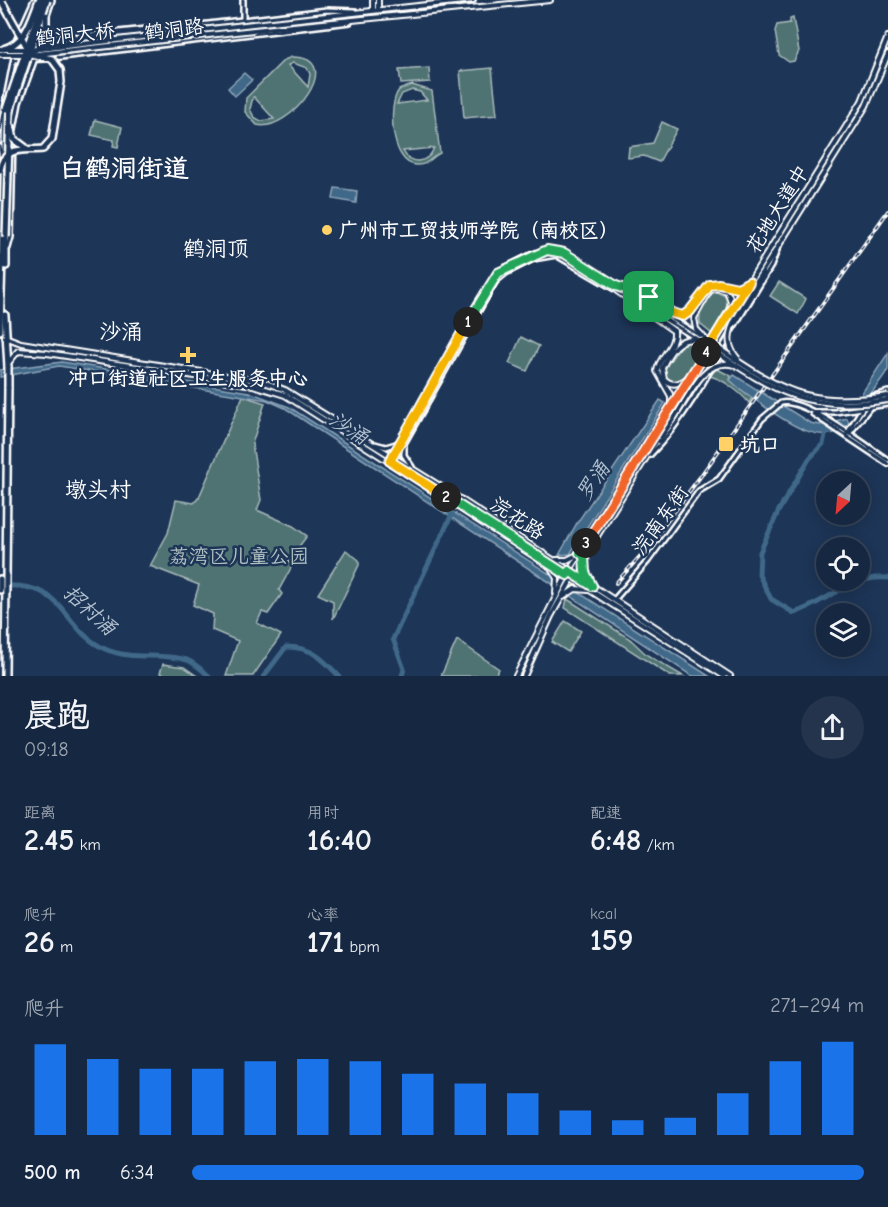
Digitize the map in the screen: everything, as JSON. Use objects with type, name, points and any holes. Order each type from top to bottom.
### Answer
[{"type":"highway","points":[[1,0],[26,44],[26,60]]},
{"type":"highway","points":[[46,0],[45,29],[55,40],[67,42]]},
{"type":"highway","points":[[1,332],[6,253],[8,120],[46,0]]},
{"type":"highway","points":[[1,51],[14,46],[23,36],[46,0]]},
{"type":"highway","points":[[5,676],[3,587],[8,365],[1,332],[2,167],[6,109],[18,69],[46,0]]},
{"type":"highway","points":[[18,69],[26,57],[38,48],[156,30]]},
{"type":"highway","points":[[32,43],[14,108],[11,128],[18,144],[36,149]]},
{"type":"highway","points":[[2,167],[3,159],[12,151],[45,148],[52,141],[62,80],[59,68],[52,59],[32,57]]},
{"type":"highway","points":[[0,579],[3,587]]},
{"type":"main road","points":[[373,0],[376,9]]},
{"type":"main road","points":[[376,9],[378,0]]},
{"type":"main road","name":"鹤洞路","points":[[355,11],[472,0]]},
{"type":"main road","name":"鹤洞路","points":[[367,18],[550,0]]},
{"type":"main road","name":"鹤洞大桥","points":[[1,51],[32,57],[355,11]]},
{"type":"main road","name":"鹤洞大桥","points":[[1,51],[367,18]]},
{"type":"main road","name":"花地大道中","points":[[524,676],[582,555],[669,410],[862,100],[888,37]]},
{"type":"main road","name":"花地大道中","points":[[516,676],[568,573],[641,466],[866,106],[888,54]]},
{"type":"main road","points":[[744,368],[729,345],[733,324],[786,232]]},
{"type":"main road","points":[[618,289],[639,292],[672,313],[683,316],[690,311],[710,285],[719,284],[738,288],[749,282]]},
{"type":"main road","points":[[728,316],[730,297],[727,291],[720,288],[710,290],[699,307],[694,323],[706,340],[744,368]]},
{"type":"main road","points":[[618,289],[674,331],[673,341],[658,367],[658,376],[667,385]]},
{"type":"main road","name":"浣花路","points":[[1,332],[28,345],[264,382],[297,396],[554,560],[590,590],[724,676]]},
{"type":"main road","points":[[669,410],[671,396],[662,374],[662,368],[676,345],[684,339],[699,340],[778,389],[809,401],[844,405],[888,400]]},
{"type":"main road","points":[[8,365],[18,351],[28,351],[25,349],[28,345]]},
{"type":"main road","name":"浣花路","points":[[28,351],[270,389],[294,400],[551,566],[561,568]]},
{"type":"main road","points":[[641,466],[708,369],[728,364],[744,368]]},
{"type":"main road","points":[[667,385],[680,383],[693,373]]},
{"type":"main road","points":[[554,560],[562,561],[582,555],[590,590],[576,589],[561,600]]},
{"type":"main road","points":[[551,566],[557,578],[555,596]]},
{"type":"main road","name":"浣花路","points":[[573,576],[590,590],[614,600],[730,676]]},
{"type":"street","points":[[0,129],[3,104],[16,60],[15,41],[27,21],[34,0]]},
{"type":"street","points":[[6,253],[11,237],[15,121],[32,57],[44,29],[46,0]]},
{"type":"street","points":[[243,0],[243,20]]},
{"type":"street","name":"鹤洞路","points":[[27,21],[71,37],[140,29],[166,29],[327,10],[355,11]]},
{"type":"street","name":"鹤洞路","points":[[16,60],[309,29],[367,18]]},
{"type":"street","points":[[166,29],[162,37],[170,45]]},
{"type":"street","points":[[0,147],[2,167]]},
{"type":"street","points":[[647,457],[665,437],[711,370],[771,266],[778,245]]},
{"type":"street","points":[[391,462],[498,273],[525,258],[552,250],[564,253],[618,289],[706,340]]},
{"type":"street","points":[[660,313],[699,340]]},
{"type":"street","points":[[845,433],[870,396],[888,392]]},
{"type":"street","points":[[845,433],[870,407],[872,400],[879,393]]},
{"type":"street","points":[[810,411],[828,413],[870,407],[888,400]]},
{"type":"street","name":"浣南东街","points":[[614,600],[655,553],[699,491],[719,479],[769,412],[781,403],[788,402],[810,411]]},
{"type":"street","points":[[810,411],[888,462]]},
{"type":"street","points":[[375,444],[391,446],[403,443]]},
{"type":"street","points":[[403,443],[404,455],[413,469]]},
{"type":"green space","points":[[793,18],[799,51],[794,61],[789,62],[779,55],[775,31],[777,25],[790,23],[790,19]]},
{"type":"green space","points":[[292,57],[308,60],[315,69],[314,81],[308,94],[284,118],[270,125],[257,125],[245,112],[246,98],[284,60]],"holes":[[[293,63],[307,68],[310,74],[308,87],[288,65]],[[254,97],[274,119],[261,121],[254,117],[250,109]]]},
{"type":"green space","points":[[429,68],[430,82],[401,84],[399,70]]},
{"type":"green space","points":[[492,68],[497,115],[464,118],[460,71]]},
{"type":"green space","points":[[412,85],[432,91],[440,153],[424,164],[416,165],[408,162],[396,145],[393,108],[399,90]],"holes":[[[412,90],[420,92],[427,100],[397,104],[402,94]],[[434,148],[428,157],[419,161],[410,159],[403,151]]]},
{"type":"green space","points":[[95,120],[122,127],[118,147],[113,146],[114,140],[91,135]]},
{"type":"green space","points":[[662,122],[677,129],[659,162],[644,156],[628,158],[629,147],[653,143]]},
{"type":"green space","points":[[779,282],[806,299],[798,314],[770,296]]},
{"type":"green space","points":[[717,292],[725,296],[728,306],[712,334],[700,324],[700,316],[710,294]]},
{"type":"green space","points":[[521,337],[539,346],[527,371],[509,363]]},
{"type":"green space","points":[[683,342],[693,342],[704,347],[684,379],[675,382],[667,378],[663,371]]},
{"type":"green space","points":[[717,369],[731,376],[730,380],[752,398],[749,403],[731,386],[709,376]]},
{"type":"green space","name":"荔湾区儿童公园","points":[[243,396],[265,403],[252,444],[261,500],[257,510],[293,526],[307,536],[288,561],[292,566],[279,590],[282,594],[268,614],[262,612],[257,623],[281,635],[253,676],[226,676],[238,641],[212,630],[213,614],[193,605],[199,585],[150,566],[168,533],[176,500],[194,503],[199,497]]},
{"type":"green space","points":[[346,550],[359,560],[359,565],[333,619],[333,601],[318,594]]},
{"type":"green space","points":[[567,599],[630,639],[647,655],[683,676],[670,676],[565,608]]},
{"type":"green space","points":[[565,621],[581,631],[568,652],[552,642]]},
{"type":"green space","points":[[457,640],[499,669],[495,676],[441,676]]},
{"type":"green space","points":[[163,664],[184,667],[197,676],[167,676],[160,673]]},
{"type":"water","points":[[244,73],[252,80],[235,96],[228,88]]},
{"type":"water","points":[[335,188],[357,191],[356,203],[333,199]]},
{"type":"water","points":[[888,353],[888,370],[870,395],[863,396],[862,393]]},
{"type":"water","points":[[62,362],[249,392],[289,407],[709,676],[692,676],[285,408],[267,400],[59,366],[0,377],[0,370]]},
{"type":"water","points":[[734,375],[810,423],[820,425],[847,418],[849,423],[837,432],[824,434],[809,432],[778,416],[739,388],[730,380]]},
{"type":"water","points":[[660,400],[665,403],[570,554],[559,555],[577,523]]},
{"type":"waterway","points":[[826,431],[823,444],[809,459],[779,510],[760,552],[759,575],[771,599],[794,613],[863,580],[888,578]]},
{"type":"waterway","points":[[402,676],[404,669],[393,639],[452,514]]},
{"type":"waterway","name":"招村涌","points":[[0,586],[22,586],[39,591],[51,598],[90,640],[105,649],[125,655],[187,660],[209,676]]},
{"type":"waterway","name":"招村涌","points":[[264,676],[286,647],[310,651],[339,676]]},
{"type":"railway","points":[[616,583],[643,553],[700,477],[888,211]]},
{"type":"place","name":"广州市工贸技师学院（南校区）","points":[[327,230]]},
{"type":"place","name":"冲口街道社区卫生服务中心","points":[[188,355]]},
{"type":"place","name":"坑口","points":[[726,444]]},
{"type":"district","name":"白鹤洞街道","points":[[124,168]]},
{"type":"district","name":"鹤洞顶","points":[[216,248]]},
{"type":"district","name":"沙涌","points":[[121,331]]},
{"type":"district","name":"墩头村","points":[[98,489]]},
{"type":"route","points":[[547,250],[558,251],[570,256],[616,286],[631,289],[649,297],[672,313],[683,316],[688,314],[710,285],[719,284],[738,288],[749,282],[580,553],[584,556],[583,567],[592,586],[569,571],[567,575],[390,461],[490,282],[503,269],[547,250]]},
{"type":"water label","name":"罗涌","points":[[593,481]]}]
